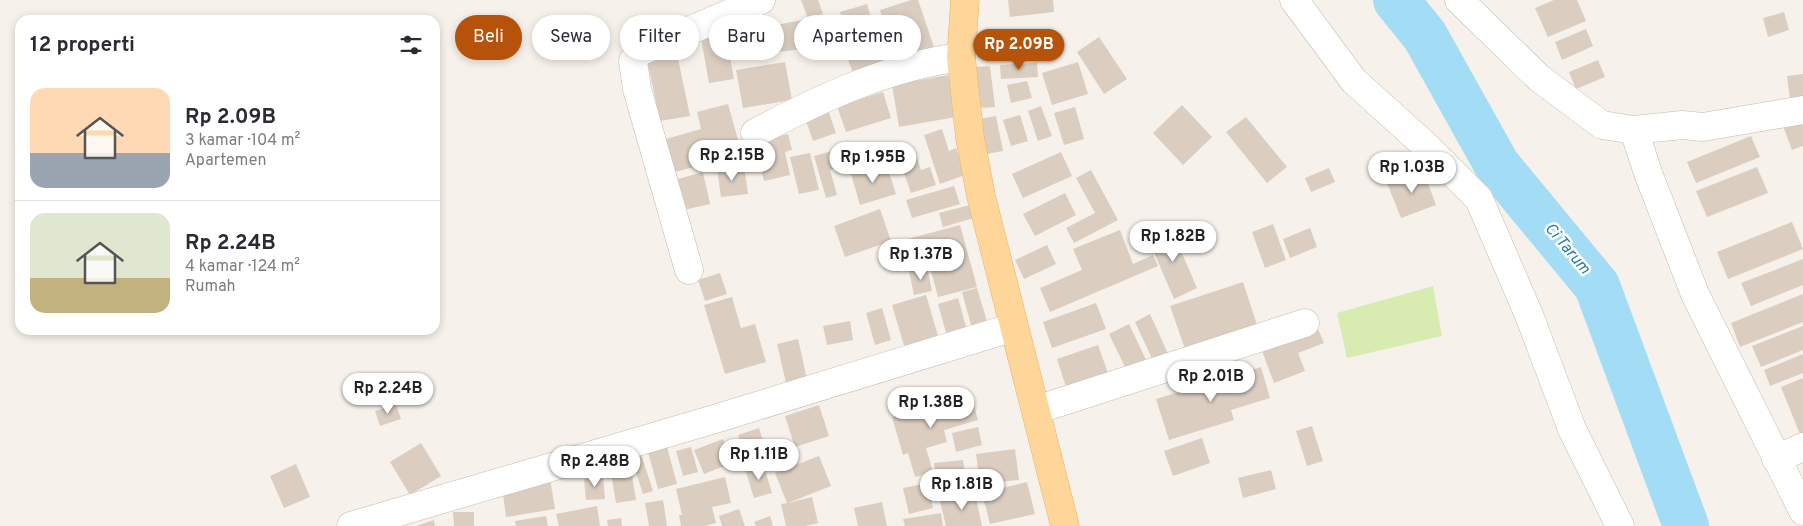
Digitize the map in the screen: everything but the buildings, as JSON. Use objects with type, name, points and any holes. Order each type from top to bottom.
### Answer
[{"type":"main road","points":[[965,0],[961,57],[972,148],[1014,327],[1065,526]]},
{"type":"street","points":[[689,270],[638,89],[633,61],[639,52],[761,0]]},
{"type":"street","points":[[1294,0],[1354,81],[1425,145],[1479,200],[1529,315],[1572,429],[1620,526]]},
{"type":"street","points":[[1459,0],[1539,78],[1602,125],[1634,130],[1728,124],[1803,110]]},
{"type":"street","points":[[755,133],[808,105],[875,79],[931,61],[961,57]]},
{"type":"street","points":[[1634,130],[1648,173],[1695,294],[1803,511]]},
{"type":"street","points":[[1036,410],[1305,323]]},
{"type":"street","points":[[350,526],[718,418],[1014,327]]},
{"type":"street","points":[[1776,459],[1803,447]]},
{"type":"green space","points":[[1433,286],[1442,336],[1347,358],[1337,313]]},
{"type":"waterway","name":"Ci Tarum","points":[[1396,0],[1425,36],[1497,165],[1597,286],[1686,526]]}]
